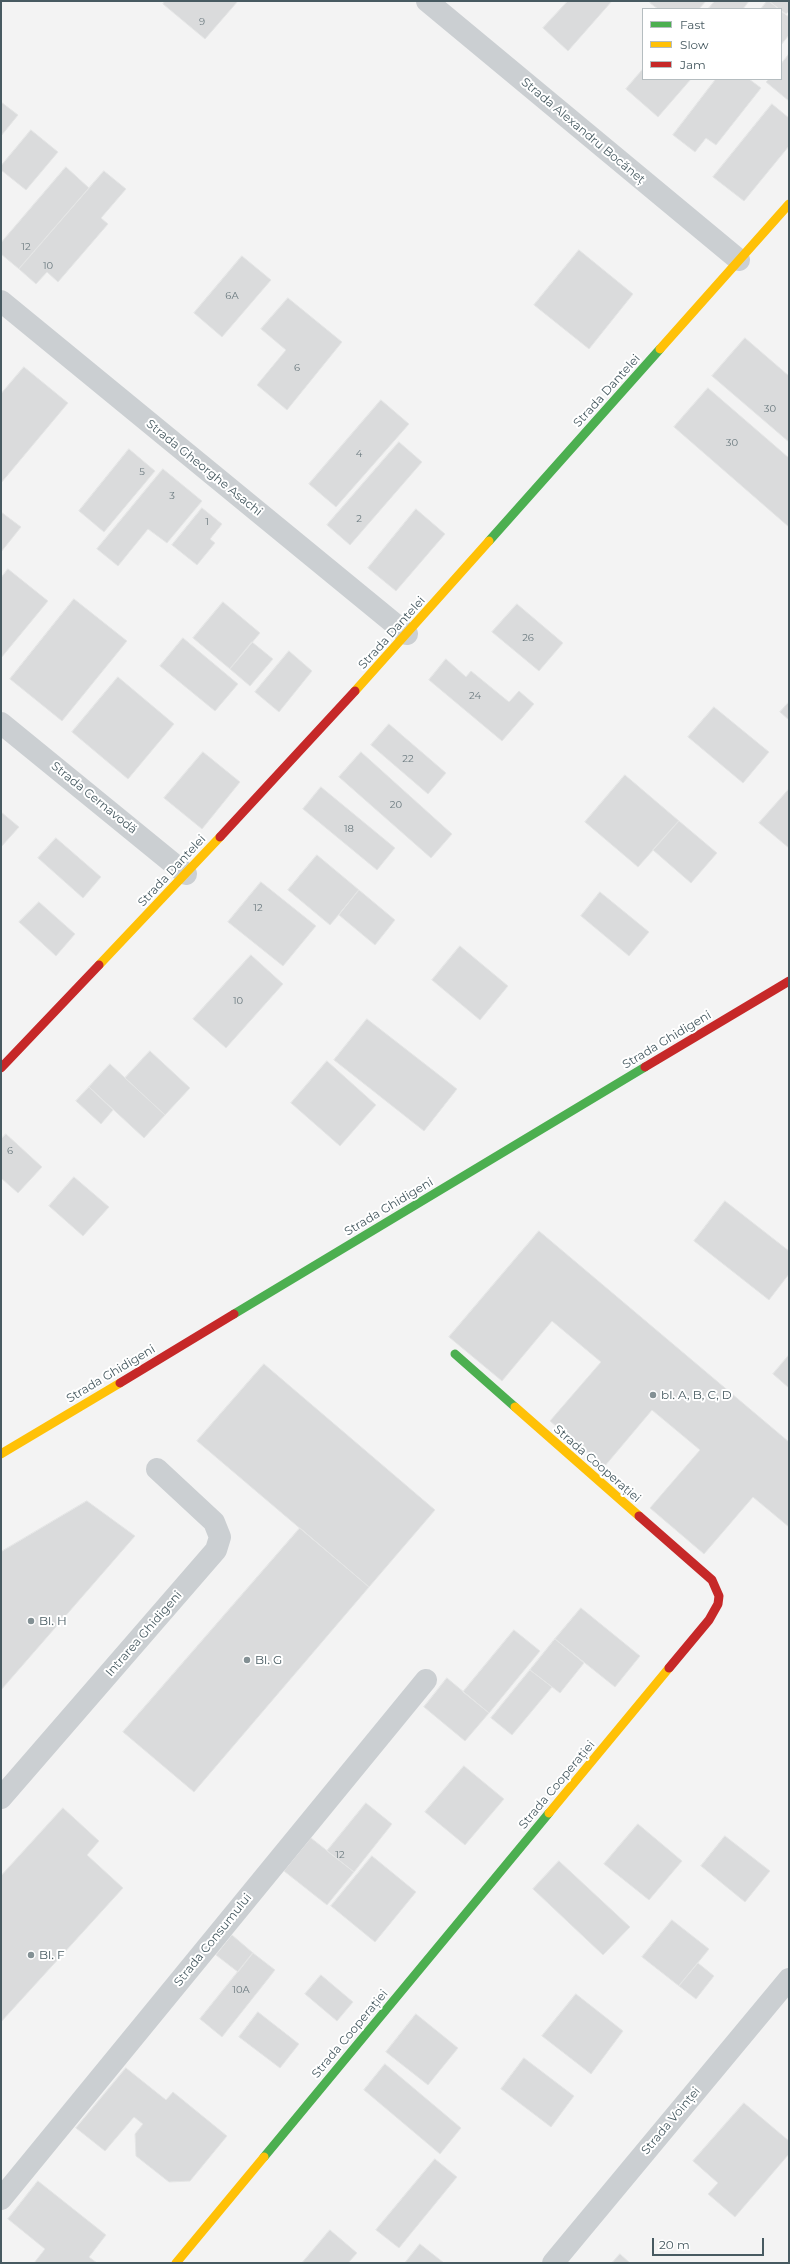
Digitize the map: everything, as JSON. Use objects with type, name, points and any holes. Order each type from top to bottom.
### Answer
[{"type":"street","name":"Strada Alexandru Bocăneț","points":[[427,1],[739,260]]},
{"type":"street","name":"Strada Dantelei","points":[[1,1068],[186,874],[407,634],[789,204]]},
{"type":"street","name":"Strada Gheorghe Asachi","points":[[1,301],[407,634]]},
{"type":"street","name":"Strada Cernavodă","points":[[1,722],[186,874]]},
{"type":"street","name":"Strada Ghidigeni","points":[[1,1454],[789,981]]},
{"type":"street","name":"Strada Cooperației","points":[[176,2263],[704,1626],[719,1605],[720,1594],[712,1580],[455,1354]]},
{"type":"street","name":"Intrarea Ghidigeni","points":[[1,1798],[216,1550],[220,1537],[214,1522],[157,1469]]},
{"type":"street","name":"Strada Consumului","points":[[1,2199],[426,1680]]},
{"type":"street","name":"Strada Voinței","points":[[553,2263],[789,1979]]},
{"type":"building","points":[[165,1],[238,1],[205,39],[163,4]]},
{"type":"building","points":[[568,1],[612,1],[568,51],[543,28]]},
{"type":"building","points":[[651,1],[706,1],[700,8],[657,8],[650,3]]},
{"type":"building","points":[[715,1],[749,1],[744,8],[709,8]]},
{"type":"building","points":[[767,1],[769,1],[778,8],[762,8]]},
{"type":"building","points":[[769,1],[789,1],[789,11],[786,14],[782,11],[782,8],[778,8]]},
{"type":"building","points":[[782,12],[789,17],[789,35],[782,44]]},
{"type":"building","points":[[789,54],[789,101],[766,82],[768,80],[782,80],[782,63]]},
{"type":"building","points":[[642,70],[642,80],[690,80],[658,117],[626,89]]},
{"type":"building","points":[[715,80],[750,80],[761,88],[716,145],[706,138],[695,152],[673,135]]},
{"type":"building","points":[[1,102],[18,115],[1,136]]},
{"type":"building","points":[[772,104],[789,118],[789,146],[744,201],[713,177]]},
{"type":"building","points":[[31,130],[58,152],[26,190],[1,170],[1,166]]},
{"type":"building","points":[[66,167],[89,188],[19,269],[1,254],[1,243]]},
{"type":"building","points":[[104,171],[126,189],[101,218],[108,224],[58,282],[47,272],[36,284],[19,269]]},
{"type":"building","points":[[579,250],[633,294],[589,349],[534,305]]},
{"type":"building","points":[[242,256],[271,280],[222,337],[194,313]]},
{"type":"building","points":[[288,298],[342,342],[287,410],[257,385],[286,350],[261,329]]},
{"type":"building","points":[[745,338],[789,376],[789,442],[712,376]]},
{"type":"building","points":[[24,367],[68,403],[1,483],[1,394]]},
{"type":"building","points":[[708,388],[789,458],[789,527],[674,427]]},
{"type":"building","points":[[381,400],[409,424],[336,507],[309,484]]},
{"type":"building","points":[[399,442],[422,462],[350,545],[327,525]]},
{"type":"building","points":[[129,449],[155,471],[104,532],[79,511]]},
{"type":"building","points":[[163,469],[202,501],[167,543],[148,529],[118,566],[97,549]]},
{"type":"building","points":[[202,508],[222,524],[210,539],[215,543],[197,565],[172,545]]},
{"type":"building","points":[[416,509],[445,534],[396,591],[368,568]]},
{"type":"building","points":[[1,512],[21,527],[1,552]]},
{"type":"building","points":[[8,569],[48,601],[1,658],[1,578]]},
{"type":"building","points":[[74,599],[127,641],[62,721],[10,679]]},
{"type":"building","points":[[223,602],[260,633],[230,669],[193,638]]},
{"type":"building","points":[[517,604],[563,643],[539,671],[492,632]]},
{"type":"building","points":[[183,638],[238,684],[215,711],[160,666]]},
{"type":"building","points":[[252,642],[273,659],[250,686],[230,669]]},
{"type":"building","points":[[289,651],[312,671],[279,712],[255,692]]},
{"type":"building","points":[[446,659],[466,677],[471,671],[509,702],[519,691],[534,704],[502,741],[429,680]]},
{"type":"building","points":[[118,677],[174,724],[128,779],[72,732]]},
{"type":"building","points":[[789,702],[789,720],[780,712]]},
{"type":"building","points":[[714,707],[769,752],[743,783],[688,737]]},
{"type":"building","points":[[389,724],[446,773],[428,794],[371,745]]},
{"type":"building","points":[[203,752],[240,782],[202,829],[164,798]]},
{"type":"building","points":[[361,752],[452,834],[431,858],[339,777]]},
{"type":"building","points":[[625,775],[679,821],[638,867],[585,822]]},
{"type":"building","points":[[321,787],[395,848],[377,870],[303,809]]},
{"type":"building","points":[[789,789],[789,848],[759,823]]},
{"type":"building","points":[[1,812],[19,827],[1,847]]},
{"type":"building","points":[[679,821],[717,853],[691,883],[653,850]]},
{"type":"building","points":[[56,838],[101,877],[83,898],[38,858]]},
{"type":"building","points":[[317,855],[359,890],[330,925],[288,890]]},
{"type":"building","points":[[261,882],[316,926],[283,966],[228,922]]},
{"type":"building","points":[[359,890],[395,920],[375,945],[339,915]]},
{"type":"building","points":[[600,892],[649,932],[629,956],[581,916]]},
{"type":"building","points":[[39,902],[75,934],[56,956],[19,922]]},
{"type":"building","points":[[460,946],[508,986],[480,1020],[432,980]]},
{"type":"building","points":[[251,955],[283,984],[226,1048],[193,1019]]},
{"type":"building","points":[[367,1019],[457,1089],[424,1131],[334,1060]]},
{"type":"building","points":[[150,1051],[190,1088],[165,1115],[125,1078]]},
{"type":"building","points":[[327,1061],[376,1105],[340,1146],[291,1103]]},
{"type":"building","points":[[110,1064],[165,1115],[144,1138],[89,1087]]},
{"type":"building","points":[[89,1087],[113,1110],[101,1124],[76,1101]]},
{"type":"building","points":[[6,1134],[42,1167],[18,1193],[1,1178],[1,1139]]},
{"type":"building","points":[[74,1177],[109,1207],[83,1236],[49,1206]]},
{"type":"building","points":[[725,1201],[789,1251],[789,1274],[769,1300],[694,1241]]},
{"type":"building","name":"bl. A, B, C, D","points":[[539,1231],[789,1442],[789,1527],[753,1497],[704,1554],[650,1508],[700,1450],[652,1410],[604,1467],[550,1421],[601,1362],[552,1321],[502,1381],[449,1337]]},
{"type":"building","points":[[789,1355],[789,1388],[773,1374]]},
{"type":"building","points":[[264,1364],[435,1510],[369,1587],[197,1441]]},
{"type":"building","name":"Bl. H","points":[[87,1501],[135,1536],[1,1690],[1,1552]]},
{"type":"building","name":"Bl. G","points":[[300,1528],[369,1587],[194,1792],[123,1732]]},
{"type":"building","points":[[581,1608],[640,1656],[615,1687],[555,1639]]},
{"type":"building","points":[[514,1630],[540,1651],[489,1713],[463,1692]]},
{"type":"building","points":[[555,1639],[584,1663],[560,1693],[530,1670]]},
{"type":"building","points":[[530,1670],[552,1687],[512,1735],[491,1718]]},
{"type":"building","points":[[447,1678],[489,1713],[465,1741],[424,1707]]},
{"type":"building","points":[[464,1766],[504,1799],[465,1845],[425,1812]]},
{"type":"building","points":[[366,1803],[392,1824],[354,1872],[327,1851]]},
{"type":"building","name":"Bl. F","points":[[63,1808],[99,1841],[87,1855],[123,1888],[1,2022],[1,1876]]},
{"type":"building","points":[[638,1824],[682,1861],[649,1900],[604,1864]]},
{"type":"building","points":[[725,1836],[770,1871],[745,1902],[701,1866]]},
{"type":"building","points":[[311,1838],[354,1872],[327,1905],[284,1871]]},
{"type":"building","points":[[372,1856],[416,1892],[375,1942],[331,1906]]},
{"type":"building","points":[[559,1861],[630,1927],[603,1955],[533,1889]]},
{"type":"building","points":[[672,1920],[709,1949],[679,1986],[642,1957]]},
{"type":"building","points":[[232,1935],[253,1953],[238,1972],[216,1955]]},
{"type":"building","points":[[253,1953],[275,1970],[222,2037],[200,2019]]},
{"type":"building","points":[[698,1963],[714,1976],[696,1999],[679,1986]]},
{"type":"building","points":[[321,1975],[353,2002],[337,2021],[305,1994]]},
{"type":"building","points":[[576,1994],[623,2031],[591,2074],[542,2036]]},
{"type":"building","points":[[258,2012],[299,2044],[280,2068],[239,2037]]},
{"type":"building","points":[[416,2014],[458,2048],[428,2085],[386,2052]]},
{"type":"building","points":[[524,2058],[574,2096],[551,2127],[501,2089]]},
{"type":"building","points":[[385,2064],[461,2128],[440,2154],[364,2090]]},
{"type":"building","points":[[126,2068],[166,2100],[173,2092],[227,2136],[190,2181],[169,2182],[136,2156],[135,2134],[143,2124],[134,2117],[105,2151],[76,2128]]},
{"type":"building","points":[[744,2103],[789,2141],[789,2154],[735,2217],[708,2194],[718,2183],[693,2161]]},
{"type":"building","points":[[435,2159],[457,2177],[399,2248],[376,2230]]},
{"type":"building","points":[[38,2181],[106,2235],[89,2257],[97,2263],[34,2263],[45,2249],[8,2219]]},
{"type":"building","points":[[330,2230],[357,2253],[348,2263],[302,2263]]},
{"type":"building","points":[[420,2244],[444,2263],[405,2263]]},
{"type":"building","points":[[620,2254],[630,2263],[612,2263]]},
{"type":"traffic: fast","points":[[489,541],[660,349]]},
{"type":"traffic: fast","points":[[234,1314],[645,1067]]},
{"type":"traffic: fast","points":[[455,1354],[515,1407]]},
{"type":"traffic: fast","points":[[264,2157],[549,1813]]},
{"type":"traffic: slow","points":[[660,349],[789,204]]},
{"type":"traffic: slow","points":[[355,691],[489,541]]},
{"type":"traffic: slow","points":[[99,965],[220,837]]},
{"type":"traffic: slow","points":[[1,1454],[120,1383]]},
{"type":"traffic: slow","points":[[515,1407],[639,1516]]},
{"type":"traffic: slow","points":[[549,1813],[669,1668]]},
{"type":"traffic: slow","points":[[176,2263],[264,2157]]},
{"type":"traffic: jam","points":[[220,837],[355,691]]},
{"type":"traffic: jam","points":[[1,1068],[99,965]]},
{"type":"traffic: jam","points":[[645,1067],[789,981]]},
{"type":"traffic: jam","points":[[120,1383],[234,1314]]},
{"type":"traffic: jam","points":[[639,1516],[712,1580],[719,1596],[718,1604],[709,1620],[669,1668]]},
{"type":"place","name":"bl. A, B, C, D","points":[[653,1395]]},
{"type":"place","name":"Bl. H","points":[[31,1621]]},
{"type":"place","name":"Bl. G","points":[[247,1660]]},
{"type":"place","name":"Bl. F","points":[[31,1955]]}]
